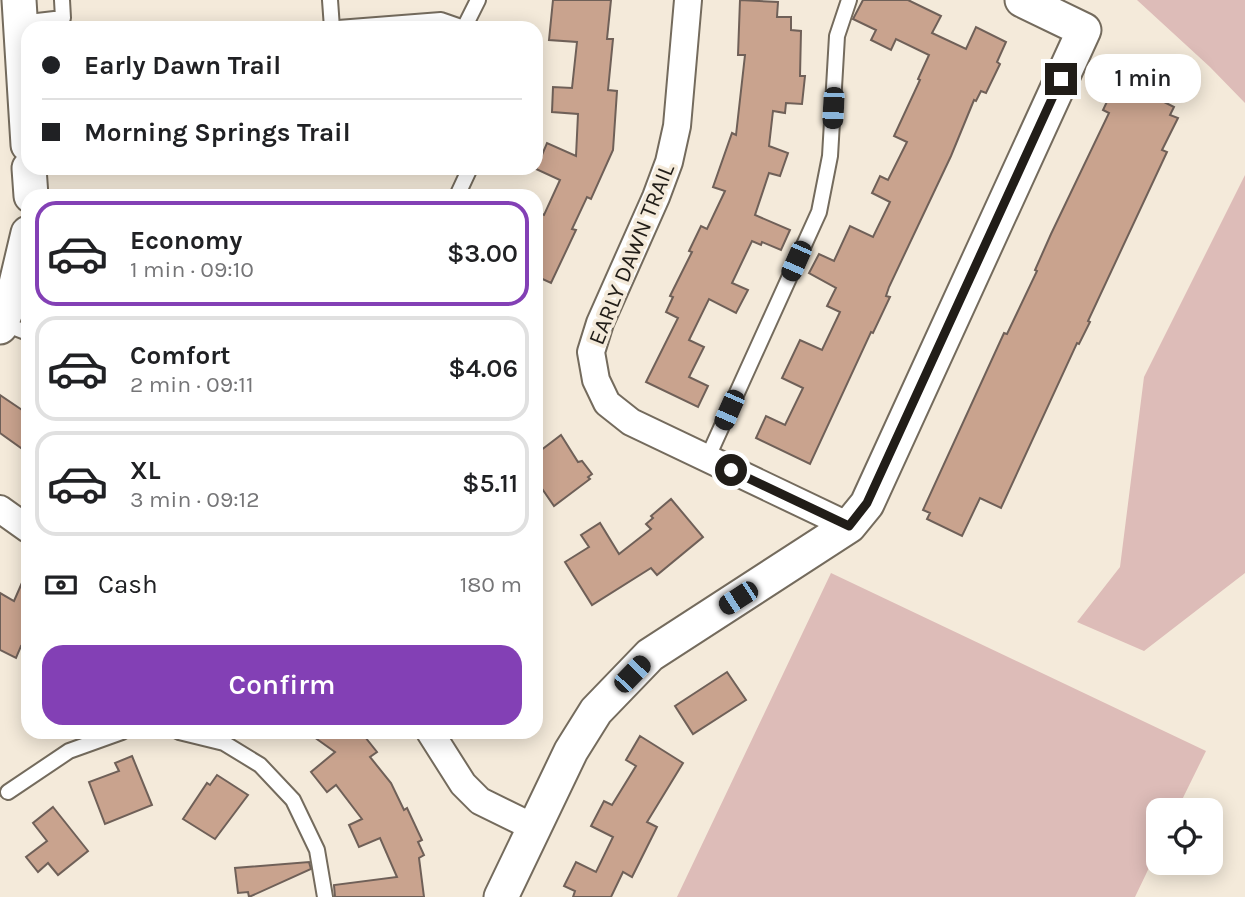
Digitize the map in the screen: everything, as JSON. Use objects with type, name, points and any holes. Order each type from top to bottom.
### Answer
[{"type":"street","name":"EARLY DAWN TRAIL","points":[[688,0],[677,126],[669,162],[600,323],[592,352],[596,380],[607,403],[631,422],[849,526]]},
{"type":"street","points":[[500,897],[571,751],[596,711],[650,655],[849,526],[867,503],[1084,30],[1022,0]]},
{"type":"street","points":[[10,328],[21,263]]},
{"type":"street","points":[[0,509],[21,524]]},
{"type":"street","points":[[434,739],[463,784],[480,802],[533,827]]},
{"type":"lane","points":[[59,21],[63,19],[62,0]]},
{"type":"lane","points":[[330,0],[332,21]]},
{"type":"lane","points":[[468,21],[478,0]]},
{"type":"lane","points":[[707,459],[819,212],[830,156],[837,36],[849,0]]},
{"type":"lane","points":[[3,791],[69,751],[102,739]]},
{"type":"lane","points":[[208,739],[224,743],[260,765],[293,800],[317,850],[325,897]]},
{"type":"shaded area","points":[[1137,0],[1245,0],[1245,103],[1210,67]]},
{"type":"shaded area","points":[[1245,175],[1245,573],[1144,651],[1077,622],[1120,567],[1144,377]]},
{"type":"shaded area","points":[[831,573],[1206,751],[1183,798],[1146,798],[1146,874],[1135,897],[677,897]]},
{"type":"building","points":[[553,0],[611,0],[607,39],[613,39],[608,90],[617,91],[613,150],[591,199],[587,197],[572,229],[576,230],[551,283],[543,279],[543,214],[560,180],[543,172],[543,152],[547,143],[576,156],[578,114],[552,112],[553,87],[572,88],[577,42],[549,40]]},
{"type":"building","points":[[740,0],[778,2],[777,17],[791,17],[791,30],[801,31],[800,76],[805,76],[802,104],[786,103],[785,113],[773,111],[769,146],[788,153],[780,176],[769,173],[755,215],[790,230],[781,250],[752,241],[732,283],[748,290],[736,313],[709,299],[689,340],[704,347],[689,377],[708,386],[698,407],[646,382],[678,318],[666,312],[673,297],[670,296],[692,252],[689,251],[701,226],[707,229],[725,191],[713,187],[732,133],[736,135],[745,55],[738,55]]},
{"type":"building","points":[[863,0],[908,0],[941,16],[932,33],[966,49],[976,27],[1006,42],[997,62],[1000,64],[986,93],[981,91],[976,101],[974,100],[951,156],[889,287],[886,296],[890,297],[810,464],[756,438],[766,416],[785,425],[803,388],[782,378],[800,340],[822,350],[840,312],[827,306],[836,288],[809,273],[819,254],[834,261],[850,226],[873,237],[890,202],[872,193],[880,176],[888,180],[907,142],[894,136],[929,55],[896,39],[891,50],[871,40],[876,30],[853,19]]},
{"type":"building","points":[[1127,83],[1174,107],[1170,115],[1178,118],[1162,150],[1167,152],[1001,508],[980,498],[962,536],[927,519],[930,513],[923,510],[1109,113],[1103,110],[1112,91],[1119,94]]},
{"type":"building","points":[[0,395],[21,409],[21,448],[0,433]]},
{"type":"building","points":[[561,435],[578,462],[582,461],[592,474],[588,477],[590,479],[554,506],[543,490],[543,449]]},
{"type":"building","points":[[671,499],[703,537],[657,575],[651,568],[592,605],[565,562],[589,547],[581,535],[600,523],[619,554],[651,529],[646,524],[653,518],[651,516]]},
{"type":"building","points":[[21,585],[21,646],[16,658],[0,650],[0,593],[14,601]]},
{"type":"building","points":[[727,672],[746,700],[693,734],[675,706]]},
{"type":"building","points":[[640,736],[683,763],[647,822],[657,827],[632,877],[623,872],[611,897],[573,897],[575,891],[564,886],[576,862],[596,872],[613,837],[591,826],[604,801],[612,805],[636,766],[626,760]]},
{"type":"building","points":[[317,739],[367,739],[377,752],[370,757],[391,783],[404,810],[407,808],[422,840],[418,842],[424,855],[419,858],[424,897],[335,897],[334,885],[397,877],[380,838],[359,847],[349,825],[362,819],[336,785],[327,792],[311,772],[335,752]]},
{"type":"building","points":[[132,756],[152,805],[105,824],[89,782],[119,771],[115,763]]},
{"type":"building","points":[[217,775],[248,795],[215,839],[183,819],[207,783],[210,785]]},
{"type":"building","points":[[53,807],[88,851],[58,875],[48,863],[38,872],[26,857],[47,841],[33,823]]},
{"type":"building","points":[[309,862],[311,869],[249,897],[248,892],[238,893],[235,868]]},
{"type":"route","points":[[731,470],[849,526],[867,503],[1061,79]]}]
